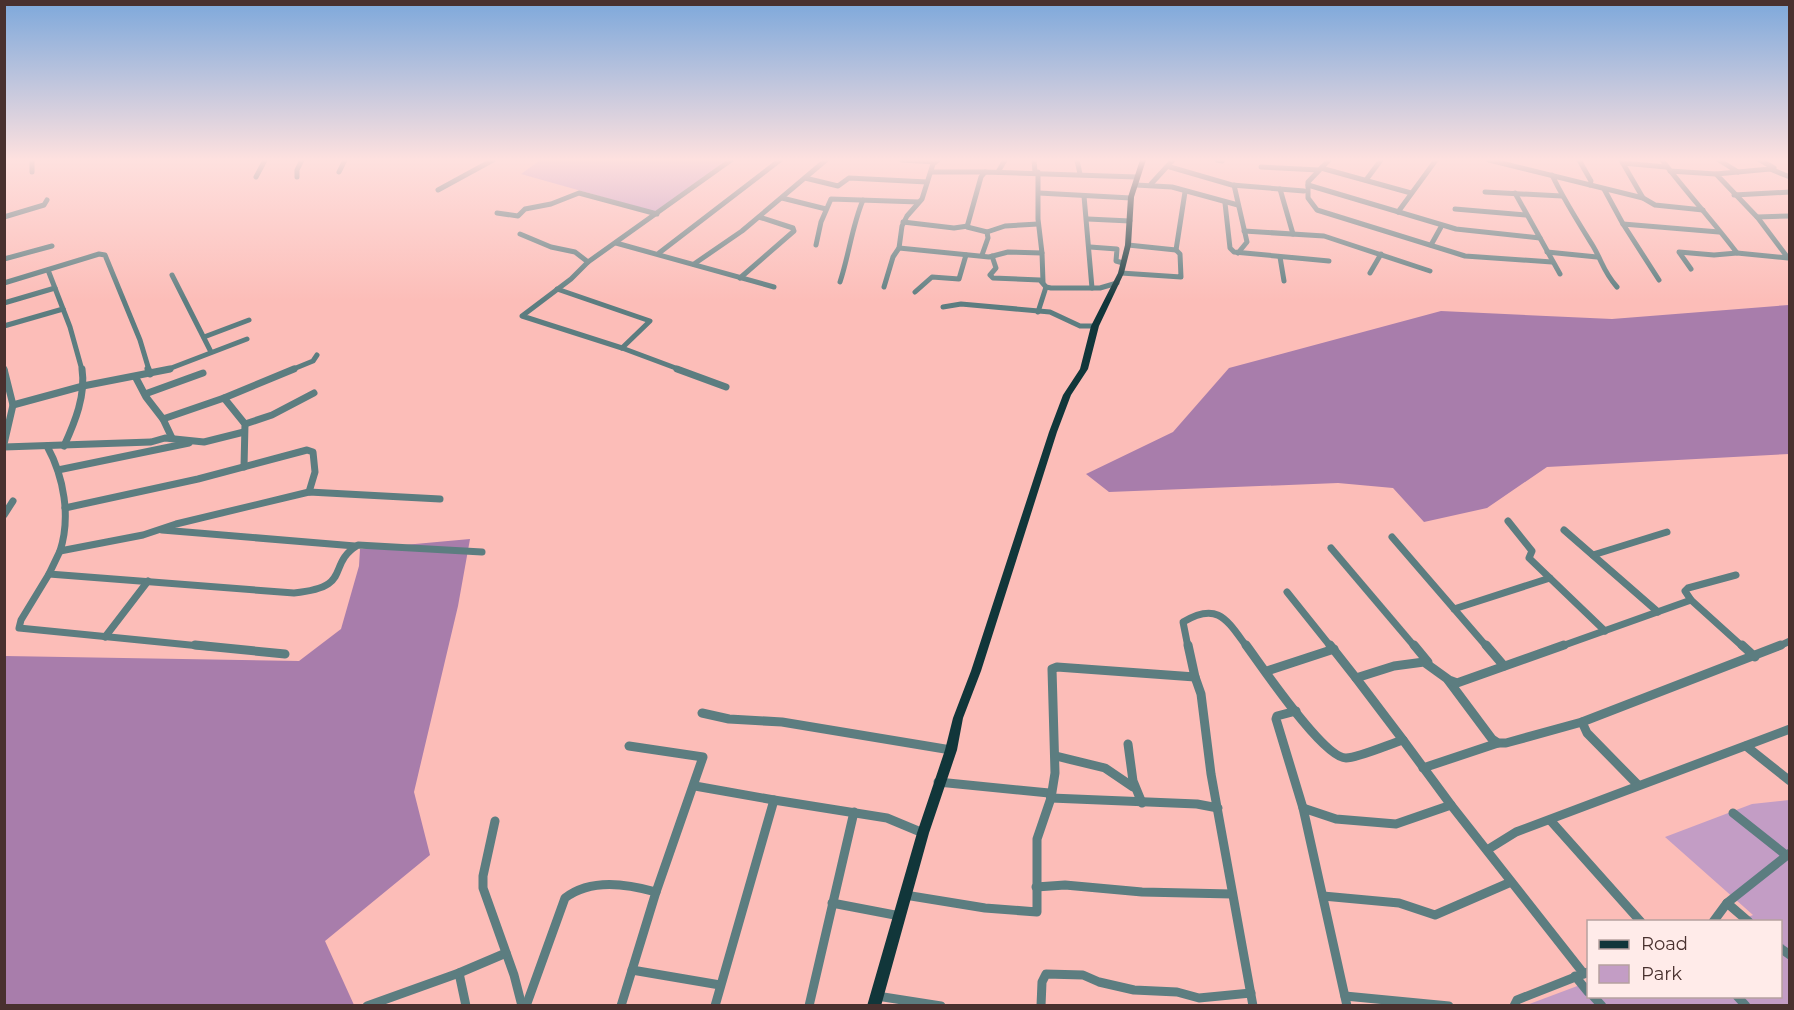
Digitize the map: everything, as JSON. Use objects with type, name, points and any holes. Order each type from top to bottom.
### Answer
[{"type":"main road","points":[[875,1001],[938,782],[951,750],[958,718],[976,671],[1053,432],[1067,395],[1084,369],[1095,326],[1120,273],[1128,244],[1131,207]]},
{"type":"street","points":[[4,217],[37,207]]},
{"type":"street","points":[[497,213],[518,216],[525,209],[535,207]]},
{"type":"street","points":[[631,207],[657,214]]},
{"type":"street","points":[[666,207],[588,262],[522,317],[622,348],[726,387]]},
{"type":"street","points":[[659,253],[717,207]]},
{"type":"street","points":[[694,264],[771,207]]},
{"type":"street","points":[[816,245],[826,209],[819,207]]},
{"type":"street","points":[[840,282],[860,207]]},
{"type":"street","points":[[884,287],[893,257],[899,248],[903,222],[915,207]]},
{"type":"street","points":[[968,226],[973,207]]},
{"type":"street","points":[[1038,312],[1043,305],[1044,285],[1038,224],[1039,207]]},
{"type":"street","points":[[1086,207],[1094,287]]},
{"type":"street","points":[[1176,250],[1183,207]]},
{"type":"street","points":[[1225,207],[1230,248],[1238,253],[1329,261]]},
{"type":"street","points":[[1238,207],[1247,242],[1238,253]]},
{"type":"street","points":[[1285,207],[1293,234]]},
{"type":"street","points":[[1315,207],[1317,210],[1464,255],[1552,262]]},
{"type":"street","points":[[1379,207],[1442,227],[1484,234],[1540,238]]},
{"type":"street","points":[[1398,212],[1401,207]]},
{"type":"street","points":[[1522,207],[1560,274]]},
{"type":"street","points":[[1568,207],[1604,272],[1617,286]]},
{"type":"street","points":[[1614,207],[1659,280]]},
{"type":"street","points":[[1668,207],[1703,210]]},
{"type":"street","points":[[1700,207],[1737,253]]},
{"type":"street","points":[[1691,269],[1679,252],[1714,255],[1737,253],[1788,258],[1747,207]]},
{"type":"street","points":[[1455,208],[1526,215]]},
{"type":"street","points":[[1757,217],[1790,216]]},
{"type":"street","points":[[740,278],[794,231],[793,228],[759,217]]},
{"type":"street","points":[[1088,219],[1130,221]]},
{"type":"street","points":[[903,222],[954,228],[968,226],[968,228],[987,232],[1005,226],[1038,224]]},
{"type":"street","points":[[1623,224],[1717,231]]},
{"type":"street","points":[[1431,244],[1442,227]]},
{"type":"street","points":[[1244,231],[1326,237],[1430,271]]},
{"type":"street","points":[[963,266],[980,255],[988,238],[987,232]]},
{"type":"street","points":[[520,234],[551,247],[575,252],[588,262]]},
{"type":"street","points":[[619,242],[774,287]]},
{"type":"street","points":[[992,256],[996,268],[990,275],[992,278],[1033,279],[1044,285],[1094,287],[1120,273],[1181,278],[1180,254],[1176,250],[1128,244]]},
{"type":"street","points":[[4,259],[52,246]]},
{"type":"street","points":[[1090,247],[1117,249],[1116,261],[1120,273]]},
{"type":"street","points":[[899,248],[992,256],[1008,252],[1042,253]]},
{"type":"street","points":[[1547,252],[1597,257]]},
{"type":"street","points":[[4,283],[99,254],[106,256],[140,340],[150,374]]},
{"type":"street","points":[[1370,273],[1381,254]]},
{"type":"street","points":[[915,292],[932,277],[959,279],[966,255]]},
{"type":"street","points":[[1280,258],[1284,281]]},
{"type":"street","points":[[48,270],[82,366],[83,386],[73,428],[64,446]]},
{"type":"street","points":[[172,275],[211,352]]},
{"type":"street","points":[[4,303],[55,288]]},
{"type":"street","points":[[557,289],[650,321],[622,348]]},
{"type":"street","points":[[943,307],[961,302],[1052,312],[1080,326],[1095,326]]},
{"type":"street","points":[[4,326],[63,309]]},
{"type":"street","points":[[204,337],[249,320]]},
{"type":"street","points":[[13,405],[83,386],[136,378],[247,339]]},
{"type":"street","points":[[163,419],[224,398],[313,360],[317,355]]},
{"type":"street","points":[[4,368],[13,405],[4,445],[64,446],[151,442],[172,438],[204,442],[244,432]]},
{"type":"street","points":[[145,394],[203,373]]},
{"type":"street","points":[[136,378],[163,419],[172,438]]},
{"type":"street","points":[[245,424],[272,416],[314,393]]},
{"type":"street","points":[[4,398],[12,396]]},
{"type":"street","points":[[224,398],[245,424],[244,467]]},
{"type":"street","points":[[58,470],[195,441]]},
{"type":"street","points":[[151,442],[151,452]]},
{"type":"street","points":[[47,446],[58,470],[65,508],[66,531],[49,574],[21,620],[19,628],[285,654]]},
{"type":"street","points":[[65,508],[310,450],[315,472],[309,492]]},
{"type":"street","points":[[60,551],[159,530],[309,492],[440,499]]},
{"type":"street","points":[[4,514],[13,501]]},
{"type":"street","points":[[1508,521],[1532,551],[1529,558],[1605,631]]},
{"type":"street","points":[[159,530],[355,546],[482,552]]},
{"type":"street","points":[[1564,530],[1658,612]]},
{"type":"street","points":[[1593,555],[1667,532]]},
{"type":"street","points":[[1392,537],[1504,666]]},
{"type":"street","points":[[49,574],[237,590],[315,592],[326,588],[333,582],[348,553],[355,546]]},
{"type":"street","points":[[1331,548],[1428,662],[1448,680],[1492,739],[1498,743]]},
{"type":"street","points":[[1736,575],[1688,588],[1685,591],[1691,600],[1755,657]]},
{"type":"street","points":[[1454,609],[1550,578]]},
{"type":"street","points":[[105,637],[148,581]]},
{"type":"street","points":[[1287,592],[1334,649],[1451,806],[1582,974],[1587,989]]},
{"type":"street","points":[[1448,680],[1457,683],[1691,600]]},
{"type":"street","points":[[1253,1005],[1206,739],[1202,694],[1195,677],[1183,622],[1189,617],[1212,612],[1220,614],[1267,671],[1320,744],[1341,759],[1403,740]]},
{"type":"street","points":[[1424,768],[1498,743],[1506,743],[1582,722],[1755,657],[1790,641]]},
{"type":"street","points":[[1267,671],[1334,649]]},
{"type":"street","points":[[1356,678],[1418,660],[1428,662]]},
{"type":"street","points":[[905,896],[985,908],[1037,912],[1037,839],[1051,798],[1056,756],[1052,669],[1058,667],[1097,669],[1195,677]]},
{"type":"street","points":[[1296,711],[1277,716],[1276,719],[1303,808],[1311,853],[1346,1001],[1449,1005]]},
{"type":"street","points":[[702,712],[729,719],[782,722],[951,750]]},
{"type":"street","points":[[1582,722],[1587,733],[1638,785]]},
{"type":"street","points":[[1487,850],[1516,832],[1790,729]]},
{"type":"street","points":[[1128,744],[1133,787],[1142,803]]},
{"type":"street","points":[[621,1005],[643,941],[656,892],[704,756],[629,746]]},
{"type":"street","points":[[1746,746],[1790,781]]},
{"type":"street","points":[[1056,756],[1105,768],[1133,787]]},
{"type":"street","points":[[938,782],[1049,793],[1051,798]]},
{"type":"street","points":[[694,786],[854,812],[886,819],[923,832]]},
{"type":"street","points":[[1051,798],[1197,804],[1218,808]]},
{"type":"street","points":[[715,1005],[774,800]]},
{"type":"street","points":[[1303,808],[1336,819],[1396,824],[1451,806]]},
{"type":"street","points":[[809,1005],[854,812]]},
{"type":"street","points":[[1714,920],[1727,903],[1788,854],[1733,813]]},
{"type":"street","points":[[1550,820],[1640,920]]},
{"type":"street","points":[[495,821],[483,876],[483,888],[524,1005]]},
{"type":"street","points":[[1323,896],[1393,902],[1437,914],[1511,882]]},
{"type":"street","points":[[524,1005],[564,898],[569,892],[575,889],[611,885],[656,892]]},
{"type":"street","points":[[1036,887],[1065,885],[1142,892],[1232,894]]},
{"type":"street","points":[[832,903],[900,916]]},
{"type":"street","points":[[1727,903],[1748,920]]},
{"type":"street","points":[[367,1005],[459,973],[506,953]]},
{"type":"street","points":[[632,970],[720,985]]},
{"type":"street","points":[[459,973],[466,1005]]},
{"type":"street","points":[[1041,1005],[1042,982],[1046,974],[1083,975],[1134,990],[1177,992],[1199,998],[1251,993]]},
{"type":"street","points":[[1514,1005],[1517,1000],[1582,974]]},
{"type":"street","points":[[875,1001],[941,1005]]},
{"type":"green space","points":[[639,207],[663,207],[656,212]]},
{"type":"green space","points":[[1789,800],[1789,1005],[1524,1006],[1587,982],[1587,998],[1782,998],[1782,920],[1740,920],[1753,915],[1665,837],[1752,804]]},
{"type":"shaded area","points":[[1789,305],[1789,454],[1547,467],[1487,508],[1424,522],[1393,488],[1338,483],[1109,492],[1086,474],[1173,432],[1229,368],[1441,311],[1612,319]]},
{"type":"shaded area","points":[[470,539],[458,606],[414,792],[430,855],[325,941],[354,1005],[5,1006],[5,656],[299,661],[341,629],[359,566],[360,549]]}]
